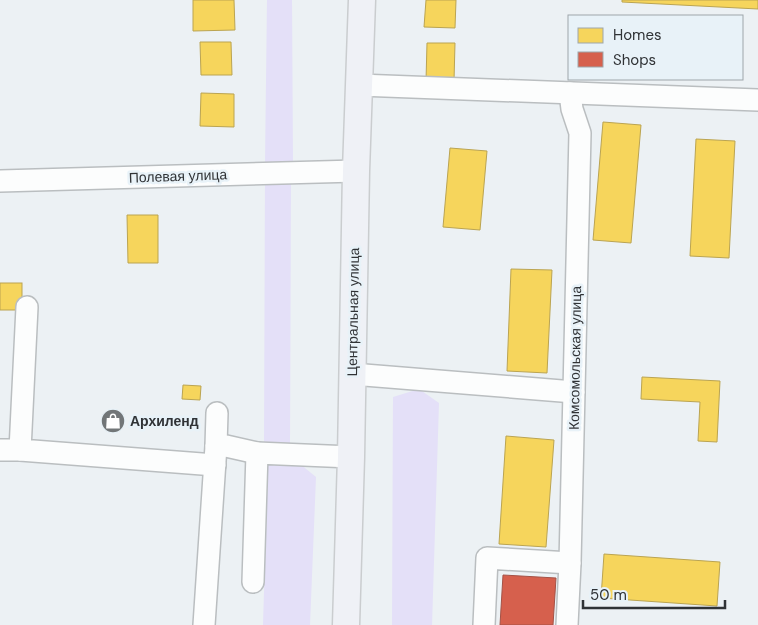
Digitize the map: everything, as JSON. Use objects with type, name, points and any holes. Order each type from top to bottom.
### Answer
[{"type":"main road","name":"Центральная улица","points":[[346,625],[359,85],[359,2]]},
{"type":"street","points":[[359,85],[758,100]]},
{"type":"street","name":"Комсомольская улица","points":[[567,625],[580,133],[572,109],[570,93]]},
{"type":"street","name":"Полевая улица","points":[[0,181],[356,171]]},
{"type":"street","points":[[27,307],[10,450],[215,455],[226,446],[257,453],[351,457]]},
{"type":"street","points":[[352,374],[574,392]]},
{"type":"street","points":[[204,625],[217,412]]},
{"type":"street","points":[[253,582],[257,453]]},
{"type":"street","points":[[484,625],[487,558],[570,563]]},
{"type":"shaded area","points":[[267,0],[292,0],[293,164],[265,163]]},
{"type":"shaded area","points":[[265,181],[291,181],[290,445],[264,443]]},
{"type":"shaded area","points":[[419,389],[439,403],[432,625],[392,625],[393,397]]},
{"type":"shaded area","points":[[268,464],[300,464],[316,477],[310,625],[263,625]]},
{"type":"building: Homes","points":[[193,0],[234,0],[235,30],[193,31]]},
{"type":"building: Homes","points":[[426,0],[456,0],[455,28],[424,27]]},
{"type":"building: Homes","points":[[622,0],[758,0],[758,9],[622,2]]},
{"type":"building: Homes","points":[[200,42],[231,42],[232,75],[201,75]]},
{"type":"building: Homes","points":[[427,43],[455,43],[454,81],[426,81]]},
{"type":"building: Homes","points":[[201,93],[234,94],[234,127],[200,126]]},
{"type":"building: Homes","points":[[603,122],[641,125],[631,243],[593,240]]},
{"type":"building: Homes","points":[[696,139],[735,141],[729,258],[690,256]]},
{"type":"building: Homes","points":[[450,148],[487,151],[480,230],[443,227]]},
{"type":"building: Homes","points":[[127,215],[158,215],[158,263],[128,263]]},
{"type":"building: Homes","points":[[511,269],[552,270],[547,373],[507,371]]},
{"type":"building: Homes","points":[[0,283],[22,283],[22,310],[0,310]]},
{"type":"building: Homes","points":[[642,377],[720,381],[717,442],[698,441],[700,402],[641,399]]},
{"type":"building: Homes","points":[[183,385],[201,386],[200,400],[182,399]]},
{"type":"building: Homes","points":[[506,436],[554,440],[546,547],[499,544]]},
{"type":"building: Homes","points":[[604,554],[720,562],[717,606],[601,598]]},
{"type":"building: Shops","points":[[503,575],[556,578],[553,625],[500,625]]},
{"type":"place","name":"Архиленд","points":[[113,421]]}]
